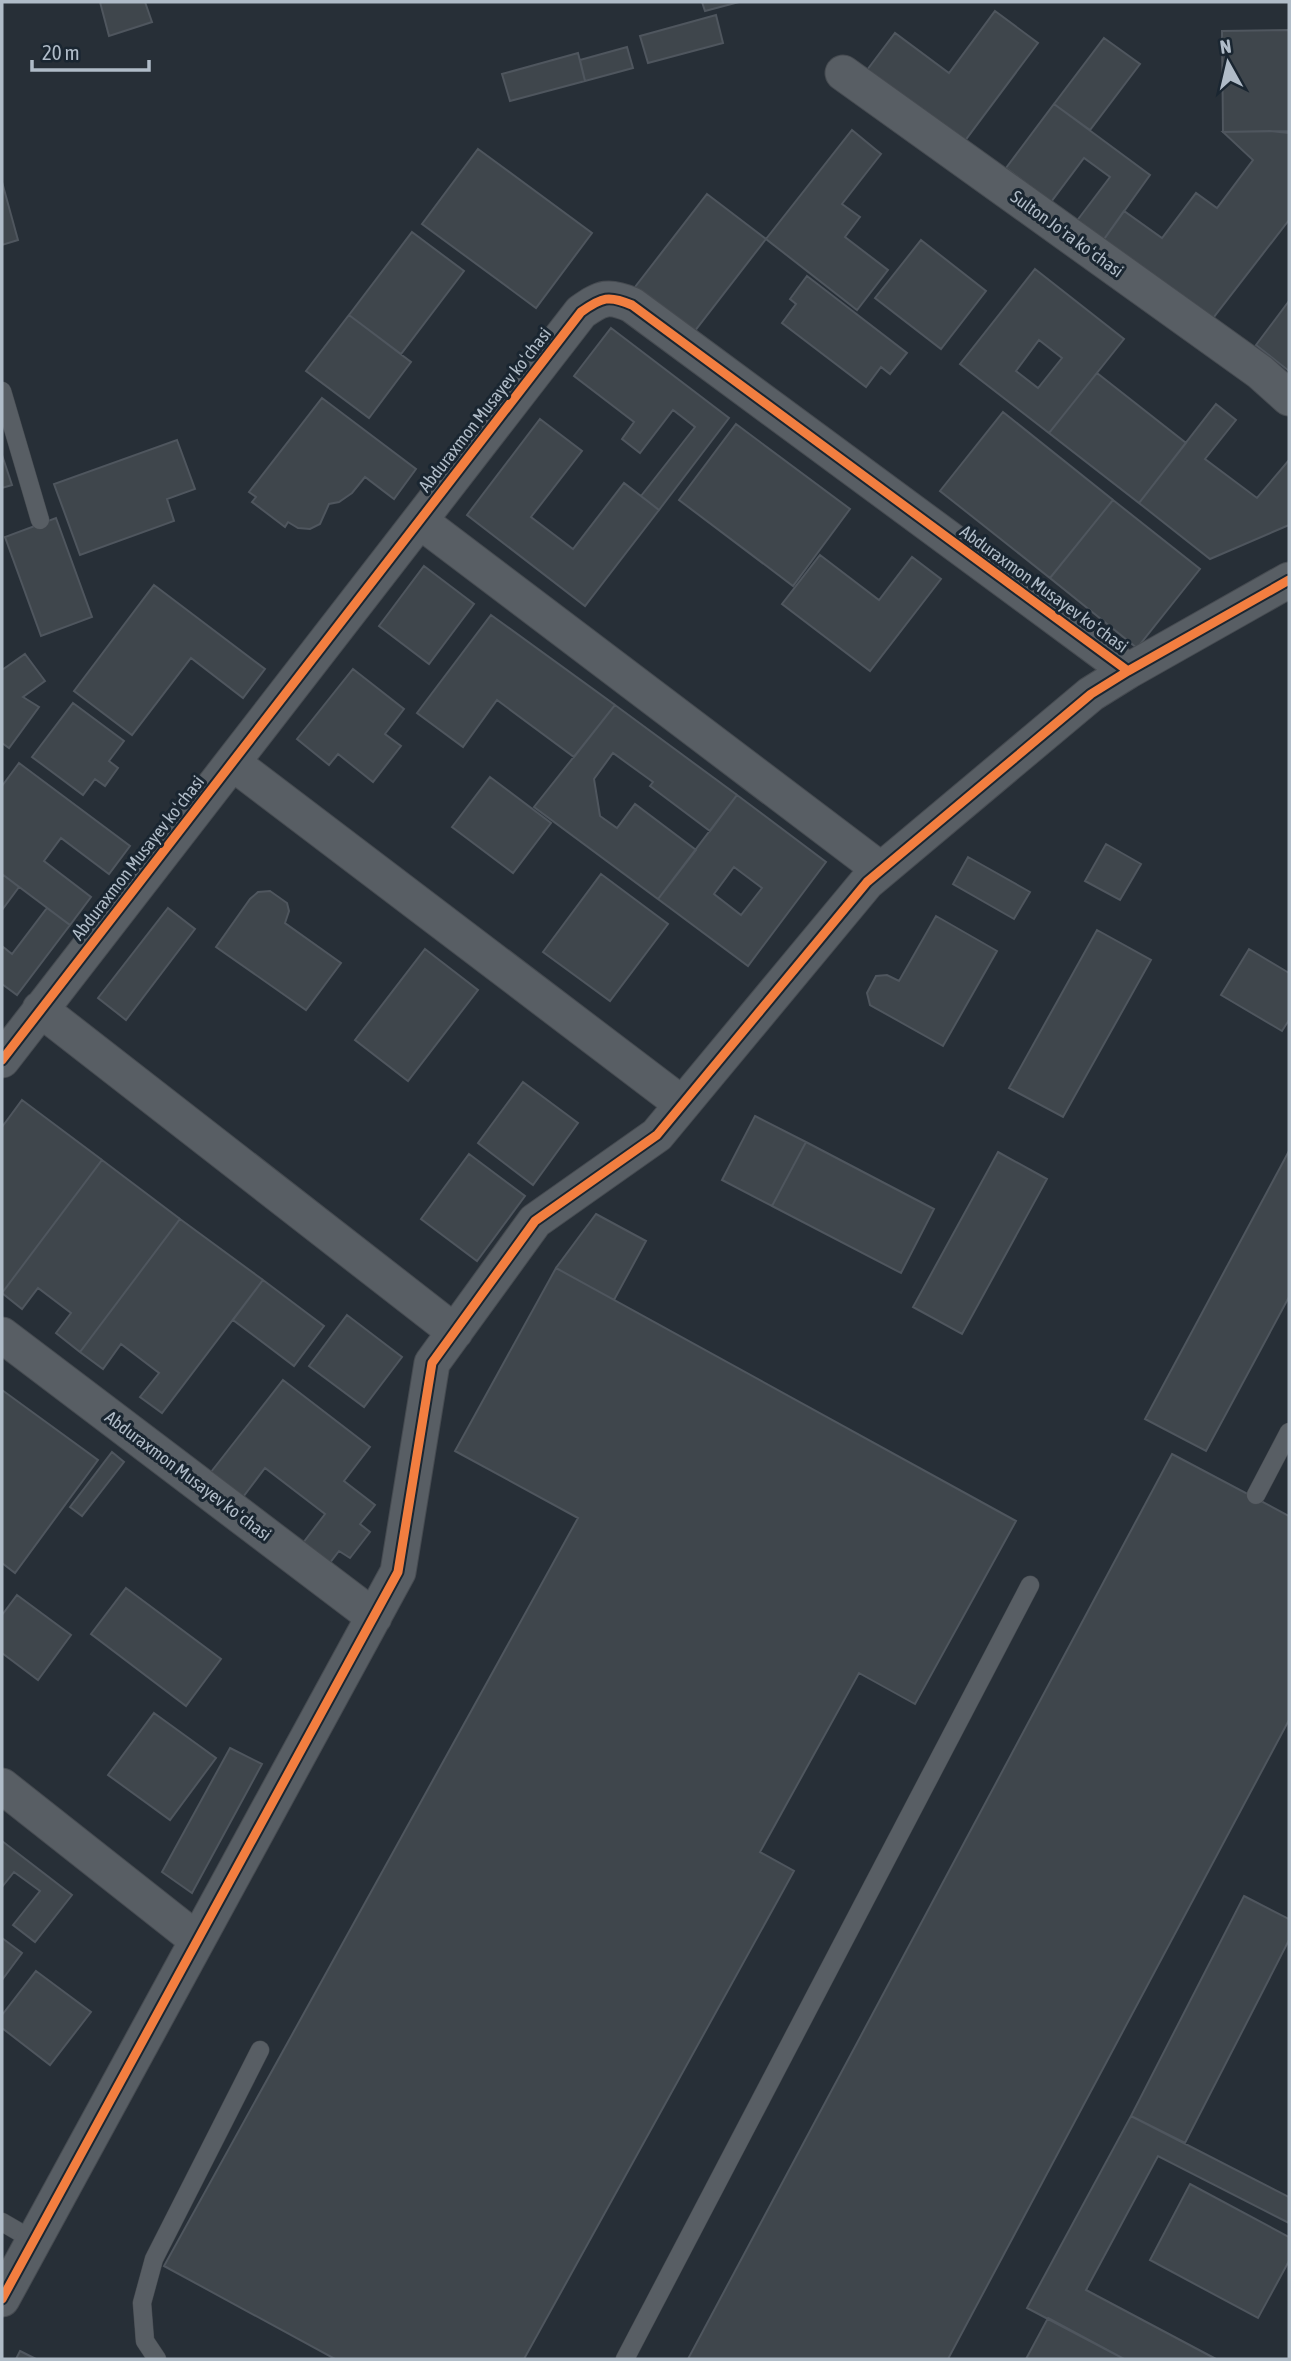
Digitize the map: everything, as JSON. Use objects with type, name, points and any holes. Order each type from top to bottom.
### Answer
[{"type":"street","name":"Sulton Joʻra koʻchasi","points":[[843,73],[1259,372],[1289,398]]},
{"type":"street","name":"Abduraxmon Musayev koʻchasi","points":[[2,1060],[581,312],[597,300],[615,298],[632,305],[1128,671]]},
{"type":"street","points":[[420,521],[881,870]]},
{"type":"street","points":[[2,2299],[398,1572],[432,1363],[535,1221],[657,1135],[867,882],[881,870],[1091,694],[1289,580]]},
{"type":"street","points":[[233,763],[682,1104]]},
{"type":"street","points":[[40,1009],[455,1332]]},
{"type":"street","name":"Abduraxmon Musayev koʻchasi","points":[[2,1335],[374,1617]]},
{"type":"street","points":[[2,1786],[197,1940]]},
{"type":"lane","points":[[2,391],[40,520]]},
{"type":"lane","points":[[1256,1495],[1289,1432]]},
{"type":"lane","points":[[625,2359],[1030,1585]]},
{"type":"lane","points":[[157,2359],[145,2341],[142,2303],[154,2259],[261,2050]]},
{"type":"lane","points":[[2,2222],[33,2240]]},
{"type":"building","points":[[100,2],[145,2],[152,22],[109,36]]},
{"type":"building","points":[[702,2],[739,2],[705,11]]},
{"type":"building","points":[[995,11],[1038,43],[961,146],[864,74],[895,33],[949,73]]},
{"type":"building","points":[[716,15],[723,43],[648,63],[640,36]]},
{"type":"building","points":[[1289,30],[1289,131],[1223,132],[1222,31]]},
{"type":"building","points":[[1104,38],[1140,64],[1090,130],[1054,104]]},
{"type":"building","points":[[627,47],[633,68],[585,81],[580,60]]},
{"type":"building","points":[[578,53],[585,81],[510,101],[502,74]]},
{"type":"building","points":[[1054,104],[1150,175],[1102,242],[1076,222],[1110,177],[1084,158],[1051,202],[1006,168]]},
{"type":"building","points":[[852,130],[881,154],[842,204],[860,217],[845,237],[888,270],[857,310],[766,239]]},
{"type":"building","points":[[1223,132],[1289,133],[1289,220],[1210,322],[1102,242],[1124,211],[1162,238],[1196,193],[1217,208],[1253,160]]},
{"type":"building","points":[[478,149],[592,233],[536,308],[422,224]]},
{"type":"building","points":[[2,182],[18,240],[2,245]]},
{"type":"building","points":[[707,194],[766,239],[694,332],[635,287]]},
{"type":"building","points":[[412,232],[464,271],[401,354],[349,315]]},
{"type":"building","points":[[921,240],[986,291],[941,349],[875,298]]},
{"type":"building","points":[[1035,269],[1124,339],[1049,433],[960,364]],"holes":[[[1039,340],[1062,358],[1038,388],[1016,371]]]},
{"type":"building","points":[[807,276],[907,353],[890,374],[881,367],[866,387],[782,323],[796,304],[790,299]]},
{"type":"building","points":[[1289,301],[1289,371],[1256,345]]},
{"type":"building","points":[[349,315],[411,362],[369,418],[306,371]]},
{"type":"building","points":[[611,328],[729,418],[659,510],[641,496],[695,427],[673,410],[640,453],[622,439],[634,422],[574,376]]},
{"type":"building","points":[[1097,373],[1186,443],[1139,503],[1049,433]]},
{"type":"building","points":[[322,398],[416,469],[394,499],[365,477],[352,493],[339,502],[329,504],[320,524],[310,529],[298,528],[288,522],[285,527],[252,502],[256,497],[249,492]]},
{"type":"building","points":[[1216,404],[1236,420],[1205,459],[1257,498],[1289,460],[1289,525],[1210,559],[1139,503]]},
{"type":"building","points":[[1003,412],[1113,500],[1050,578],[940,491]]},
{"type":"building","points":[[540,419],[582,451],[531,517],[573,549],[624,483],[659,510],[585,606],[467,515]]},
{"type":"building","points":[[736,424],[850,509],[793,586],[679,500]]},
{"type":"building","points":[[177,440],[195,489],[167,499],[174,521],[80,555],[54,484]]},
{"type":"building","points":[[2,455],[12,485],[2,488]]},
{"type":"building","points":[[1113,500],[1200,569],[1137,648],[1050,578]]},
{"type":"building","points":[[56,518],[92,617],[41,636],[5,537]]},
{"type":"building","points":[[820,555],[879,600],[912,557],[941,579],[870,671],[782,604]]},
{"type":"building","points":[[424,566],[474,604],[429,664],[379,626]]},
{"type":"building","points":[[154,585],[265,669],[243,698],[191,658],[132,735],[74,691]]},
{"type":"building","points":[[491,615],[615,705],[574,757],[497,700],[463,747],[417,713]]},
{"type":"building","points":[[25,654],[45,681],[23,697],[39,707],[9,748],[2,743],[2,670]]},
{"type":"building","points":[[353,669],[404,709],[385,734],[401,746],[373,782],[338,754],[329,765],[297,739]]},
{"type":"building","points":[[73,703],[124,741],[109,761],[118,768],[105,786],[95,779],[83,795],[32,757]]},
{"type":"building","points":[[615,705],[737,795],[710,831],[650,786],[653,782],[613,753],[594,779],[600,816],[617,828],[635,804],[696,850],[658,899],[534,807]]},
{"type":"building","points":[[19,763],[130,846],[109,874],[61,838],[44,861],[91,897],[70,925],[2,874],[2,786]]},
{"type":"building","points":[[490,777],[551,823],[513,873],[452,827]]},
{"type":"building","points":[[737,795],[826,862],[748,966],[658,899]],"holes":[[[734,867],[762,888],[741,915],[714,894]]]},
{"type":"building","points":[[1106,844],[1141,864],[1120,900],[1085,881]]},
{"type":"building","points":[[968,857],[1030,892],[1014,919],[953,884]]},
{"type":"building","points":[[2,874],[19,887],[2,910]]},
{"type":"building","points":[[601,874],[668,924],[610,1001],[543,952]]},
{"type":"building","points":[[270,891],[287,903],[289,911],[285,923],[341,963],[306,1010],[216,947],[250,899],[258,892]]},
{"type":"building","points":[[47,908],[70,925],[17,995],[2,984],[2,946],[12,954]]},
{"type":"building","points":[[168,908],[195,929],[126,1020],[98,998]]},
{"type":"building","points":[[936,916],[997,951],[943,1046],[870,1005],[867,993],[876,976],[887,975],[899,981]]},
{"type":"building","points":[[1097,930],[1151,960],[1063,1117],[1009,1088]]},
{"type":"building","points":[[425,949],[478,990],[408,1081],[355,1040]]},
{"type":"building","points":[[1249,949],[1289,973],[1289,1020],[1282,1031],[1221,995]]},
{"type":"building","points":[[523,1082],[578,1123],[533,1185],[478,1143]]},
{"type":"building","points":[[22,1100],[102,1160],[2,1293],[2,1127]]},
{"type":"building","points":[[755,1116],[806,1142],[772,1206],[722,1180]]},
{"type":"building","points":[[806,1142],[934,1209],[901,1273],[772,1206]]},
{"type":"building","points":[[1289,1151],[1289,1297],[1206,1451],[1145,1419]]},
{"type":"building","points":[[998,1152],[1047,1179],[962,1334],[913,1307]]},
{"type":"building","points":[[469,1154],[525,1196],[477,1261],[421,1219]]},
{"type":"building","points":[[102,1160],[180,1219],[80,1352],[56,1333],[71,1313],[38,1288],[22,1309],[2,1293]]},
{"type":"building","points":[[596,1214],[646,1241],[614,1300],[556,1268]]},
{"type":"building","points":[[180,1219],[263,1280],[162,1413],[140,1397],[159,1373],[121,1344],[103,1369],[80,1352]]},
{"type":"building","points":[[556,1268],[1016,1521],[915,1704],[859,1673],[760,1852],[794,1871],[524,2359],[335,2359],[164,2266],[578,1518],[455,1451]]},
{"type":"building","points":[[263,1280],[324,1326],[294,1366],[233,1320]]},
{"type":"building","points":[[347,1315],[402,1357],[364,1407],[309,1366]]},
{"type":"building","points":[[283,1380],[370,1447],[344,1481],[375,1505],[360,1524],[370,1532],[350,1558],[339,1551],[329,1564],[303,1543],[325,1514],[265,1468],[243,1497],[211,1472]]},
{"type":"building","points":[[2,1390],[98,1460],[15,1573],[2,1563]]},
{"type":"building","points":[[112,1452],[124,1462],[82,1516],[70,1507]]},
{"type":"building","points":[[1172,1454],[1289,1516],[1289,1720],[948,2359],[688,2359]]},
{"type":"building","points":[[126,1588],[221,1659],[186,1706],[91,1634]]},
{"type":"building","points":[[17,1595],[71,1635],[38,1680],[2,1653],[2,1615]]},
{"type":"building","points":[[154,1713],[216,1758],[170,1820],[108,1775]]},
{"type":"building","points":[[230,1748],[262,1764],[192,1893],[162,1872]]},
{"type":"building","points":[[2,1841],[72,1895],[35,1942],[13,1925],[40,1891],[14,1872],[2,1887]]},
{"type":"building","points":[[1244,1896],[1289,1919],[1289,1940],[1185,2143],[1131,2116]]},
{"type":"building","points":[[2,1938],[22,1953],[2,1980]]},
{"type":"building","points":[[36,1971],[91,2012],[50,2065],[2,2028],[2,2015]]},
{"type":"building","points":[[1131,2116],[1289,2197],[1289,2223],[1158,2156],[1086,2290],[1216,2359],[1124,2359],[1027,2308]]},
{"type":"building","points":[[1190,2184],[1289,2237],[1289,2261],[1258,2318],[1150,2260]]},
{"type":"building","points":[[1048,2318],[1124,2359],[1026,2359]]},
{"type":"building","points":[[20,2351],[36,2359],[16,2359]]},
{"type":"cycle path","points":[[2,1060],[581,312],[600,301],[611,299],[632,305],[1128,671]]},
{"type":"cycle path","points":[[2,2299],[398,1572],[432,1363],[535,1221],[657,1135],[867,882],[1091,694],[1289,580]]}]
